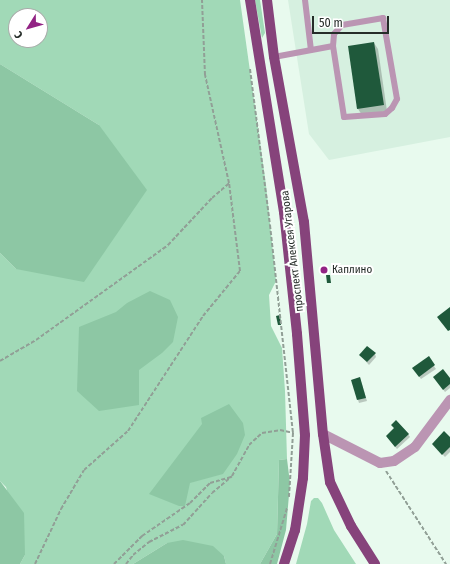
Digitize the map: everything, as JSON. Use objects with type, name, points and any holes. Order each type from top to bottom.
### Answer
[{"type":"main road","name":"проспект Алексея Угарова","points":[[250,0],[254,61],[284,212],[297,334],[305,435],[304,478],[295,530],[284,564]]},
{"type":"main road","name":"проспект Алексея Угарова","points":[[267,0],[274,57],[304,222],[323,434],[330,482],[351,526],[375,564]]},
{"type":"main road","points":[[254,61],[274,57]]},
{"type":"main road","points":[[305,435],[323,434]]},
{"type":"street","points":[[323,434],[380,463],[394,461],[415,447],[450,400]]},
{"type":"lane","points":[[305,0],[311,50]]},
{"type":"lane","points":[[383,18],[397,100],[392,108],[385,114],[344,117],[332,46],[334,34],[342,25],[383,18]]},
{"type":"lane","points":[[274,57],[332,46]]},
{"type":"path","points":[[34,564],[61,509],[84,470],[128,431],[203,316],[240,271],[229,183],[205,75],[202,0]]},
{"type":"path","points":[[254,61],[270,225],[293,432],[288,504],[270,564]]},
{"type":"path","points":[[0,361],[36,340],[168,245],[212,198],[229,183]]},
{"type":"path","points":[[126,564],[133,555],[149,542],[183,525],[212,493],[232,476],[249,445],[262,432],[280,430],[305,435]]},
{"type":"path","points":[[380,463],[446,564]]},
{"type":"path","points":[[114,564],[142,536],[190,503],[210,483],[232,476]]},
{"type":"shaded area","points":[[288,0],[450,0],[450,137],[329,160],[309,134]]},
{"type":"green space","points":[[0,0],[240,0],[266,185],[276,281],[269,295],[271,326],[282,348],[285,391],[287,459],[279,460],[277,534],[260,564],[226,564],[224,556],[167,543],[133,564],[20,564],[25,555],[6,487],[0,481],[0,253],[16,269],[99,125],[0,64]]},
{"type":"green space","points":[[255,0],[260,0],[265,33],[262,38]]},
{"type":"green space","points":[[0,64],[99,125],[147,190],[84,282],[16,269],[0,253]]},
{"type":"green space","points":[[150,291],[170,300],[178,317],[173,342],[162,353],[139,370],[139,405],[99,411],[77,391],[79,327],[116,312],[127,303]]},
{"type":"green space","points":[[229,404],[243,423],[245,435],[237,454],[223,474],[190,483],[185,506],[179,506],[149,494],[202,424],[201,418]]},
{"type":"green space","points":[[287,459],[290,483],[286,530],[277,564],[260,564],[277,534],[279,460]]},
{"type":"green space","points":[[0,481],[24,513],[25,555],[20,564],[0,564]]},
{"type":"green space","points":[[314,498],[318,498],[322,503],[334,530],[356,564],[296,564],[307,524],[311,501]]},
{"type":"green space","points":[[183,540],[213,546],[224,556],[226,564],[133,564],[167,543]]},
{"type":"building","points":[[374,42],[384,105],[357,109],[348,46]]},
{"type":"building","points":[[326,275],[330,275],[331,283],[327,283]]},
{"type":"building","points":[[450,307],[450,330],[448,331],[437,317]]},
{"type":"building","points":[[280,315],[281,325],[278,325],[276,316]]},
{"type":"building","points":[[367,346],[376,353],[367,362],[359,355]]},
{"type":"building","points":[[429,356],[435,365],[419,377],[412,368]]},
{"type":"building","points":[[443,369],[450,378],[450,384],[443,390],[433,377]]},
{"type":"building","points":[[360,377],[366,398],[357,400],[351,380]]},
{"type":"building","points":[[396,420],[409,434],[395,447],[386,436],[394,428],[391,425]]},
{"type":"building","points":[[444,431],[450,437],[450,447],[442,455],[432,444]]},
{"type":"place","name":"Каплино","points":[[324,270]]}]
